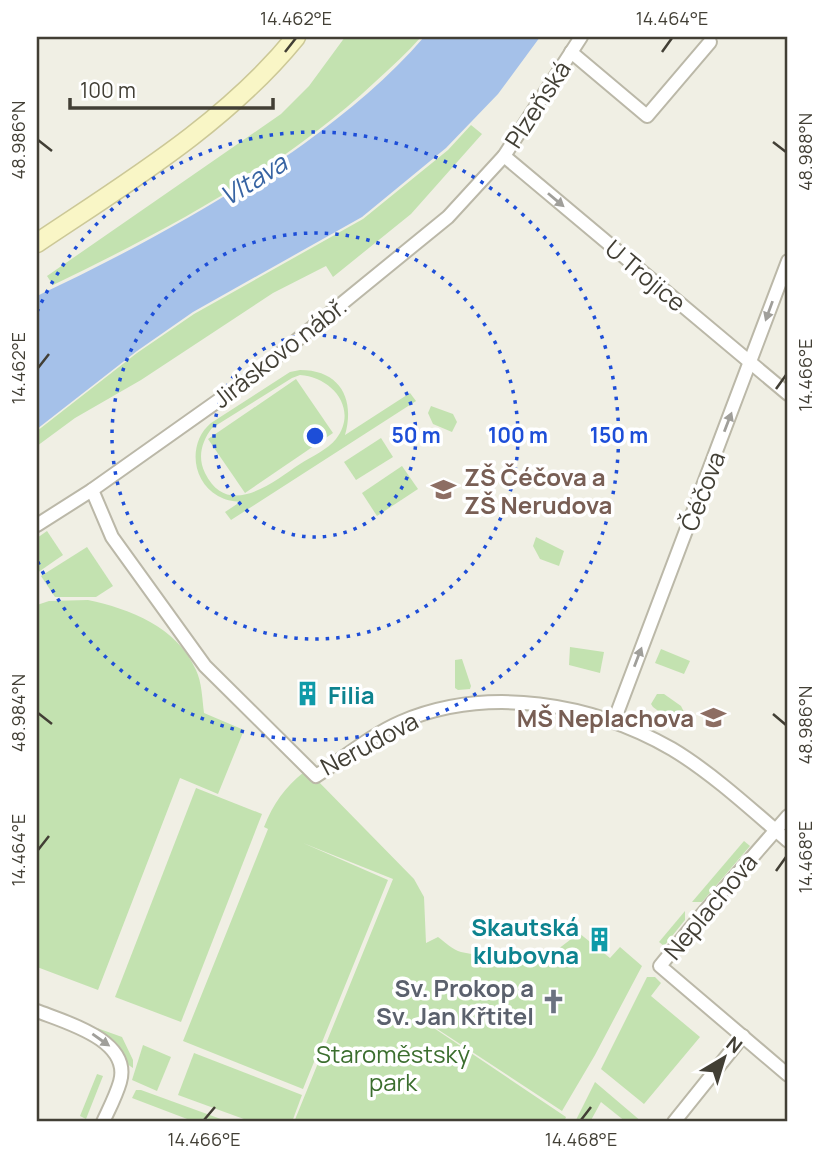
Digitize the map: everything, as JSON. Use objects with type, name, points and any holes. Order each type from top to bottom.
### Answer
[{"type":"main road","points":[[37,243],[131,181],[222,112],[266,71],[296,37]]},
{"type":"street","name":"Plzeňská","points":[[504,156],[581,37]]},
{"type":"street","name":"Plzeňská","points":[[571,52],[647,116],[709,42]]},
{"type":"street","name":"U Trojice","points":[[504,156],[788,394]]},
{"type":"street","name":"Jiráskovo nábř.","points":[[37,525],[92,490],[253,376],[448,217],[504,156]]},
{"type":"street","name":"Čéčova","points":[[614,721],[788,261]]},
{"type":"street","name":"Nerudova","points":[[92,490],[112,537],[205,666],[316,776],[399,723],[448,708],[485,704],[533,704],[591,714],[614,721],[673,750],[788,841]]},
{"type":"street","name":"Neplachova","points":[[744,1037],[660,965],[788,816]]},
{"type":"street","points":[[37,1011],[101,1038],[111,1048],[120,1064],[121,1080],[103,1122]]},
{"type":"street","points":[[674,1122],[744,1037],[788,1075]]},
{"type":"green space","points":[[345,37],[421,37],[339,113],[262,170],[180,220],[53,285],[47,276],[281,114],[309,86]]},
{"type":"green space","points":[[471,125],[482,134],[411,214],[333,277],[326,266],[273,293],[141,380],[75,418],[37,446],[37,431],[137,353],[194,314],[363,219],[448,150]]},
{"type":"green space","points":[[314,371],[326,375],[342,389],[348,410],[345,435],[410,393],[416,401],[231,520],[225,512],[240,502],[218,496],[202,481],[196,461],[199,440],[211,423],[290,372]],"holes":[[[300,375],[312,377],[332,388],[343,406],[345,417],[333,443],[277,480],[251,493],[238,496],[226,494],[215,487],[205,473],[201,461],[203,444],[212,428],[292,378]]]},
{"type":"green space","points":[[296,379],[333,433],[245,493],[208,439]]},
{"type":"green space","points":[[431,406],[453,414],[457,422],[452,432],[433,424],[428,413]]},
{"type":"green space","points":[[381,438],[393,457],[356,480],[344,462]]},
{"type":"green space","points":[[402,466],[418,489],[377,516],[362,493]]},
{"type":"green space","points":[[47,531],[63,555],[37,573],[37,538]]},
{"type":"green space","points":[[536,537],[564,551],[559,566],[540,559],[533,546]]},
{"type":"green space","points":[[87,547],[113,586],[96,597],[55,597],[41,576]]},
{"type":"green space","points":[[88,600],[136,615],[165,631],[188,655],[196,670],[201,685],[204,713],[244,730],[218,794],[180,778],[98,990],[37,967],[37,605],[49,601]]},
{"type":"green space","points":[[570,647],[604,652],[600,673],[569,665]]},
{"type":"green space","points":[[661,649],[690,661],[684,674],[655,663]]},
{"type":"green space","points":[[462,659],[471,686],[470,689],[458,690],[455,688],[455,660]]},
{"type":"green space","points":[[657,694],[664,694],[681,706],[685,714],[677,725],[651,704]]},
{"type":"green space","name":"Staroměstský park","points":[[304,772],[315,778],[414,879],[424,897],[426,943],[438,937],[455,950],[472,954],[549,956],[579,933],[610,958],[620,947],[642,966],[562,1111],[425,1021],[425,1017],[422,1020],[566,1117],[564,1122],[294,1122],[393,879],[303,843],[388,880],[303,1089],[183,1041],[268,829],[264,827],[285,790]]},
{"type":"green space","points":[[196,788],[262,814],[181,1022],[115,997]]},
{"type":"green space","points":[[744,841],[750,846],[702,902],[692,902]]},
{"type":"green space","points":[[685,911],[685,920],[664,946],[659,942]]},
{"type":"green space","points":[[647,977],[655,977],[661,983],[651,996],[700,1037],[644,1104],[601,1069]]},
{"type":"green space","points":[[97,1028],[122,1037],[133,1060],[133,1068],[127,1064],[119,1047]]},
{"type":"green space","points":[[143,1045],[171,1057],[157,1091],[132,1080]]},
{"type":"green space","points":[[194,1053],[302,1095],[292,1122],[252,1122],[178,1095]]},
{"type":"green space","points":[[97,1074],[103,1076],[86,1119],[80,1116]]},
{"type":"green space","points":[[595,1082],[642,1122],[626,1122],[601,1102],[590,1122],[575,1122]]},
{"type":"green space","points":[[136,1090],[229,1122],[195,1122],[132,1098]]},
{"type":"water","name":"Vltava","points":[[424,37],[540,37],[498,94],[446,148],[362,217],[193,312],[137,351],[37,429],[37,296],[174,226],[273,165],[368,93]]},
{"type":"place","name":"ZŠ Čéčova a ZŠ Nerudova","points":[[444,490]]},
{"type":"place","name":"Filia","points":[[308,694]]},
{"type":"place","name":"MŠ Neplachova","points":[[714,717]]},
{"type":"place","name":"Skautská klubovna","points":[[599,940]]},
{"type":"place","name":"Sv. Prokop a Sv. Jan Křtitel","points":[[554,1001]]}]
